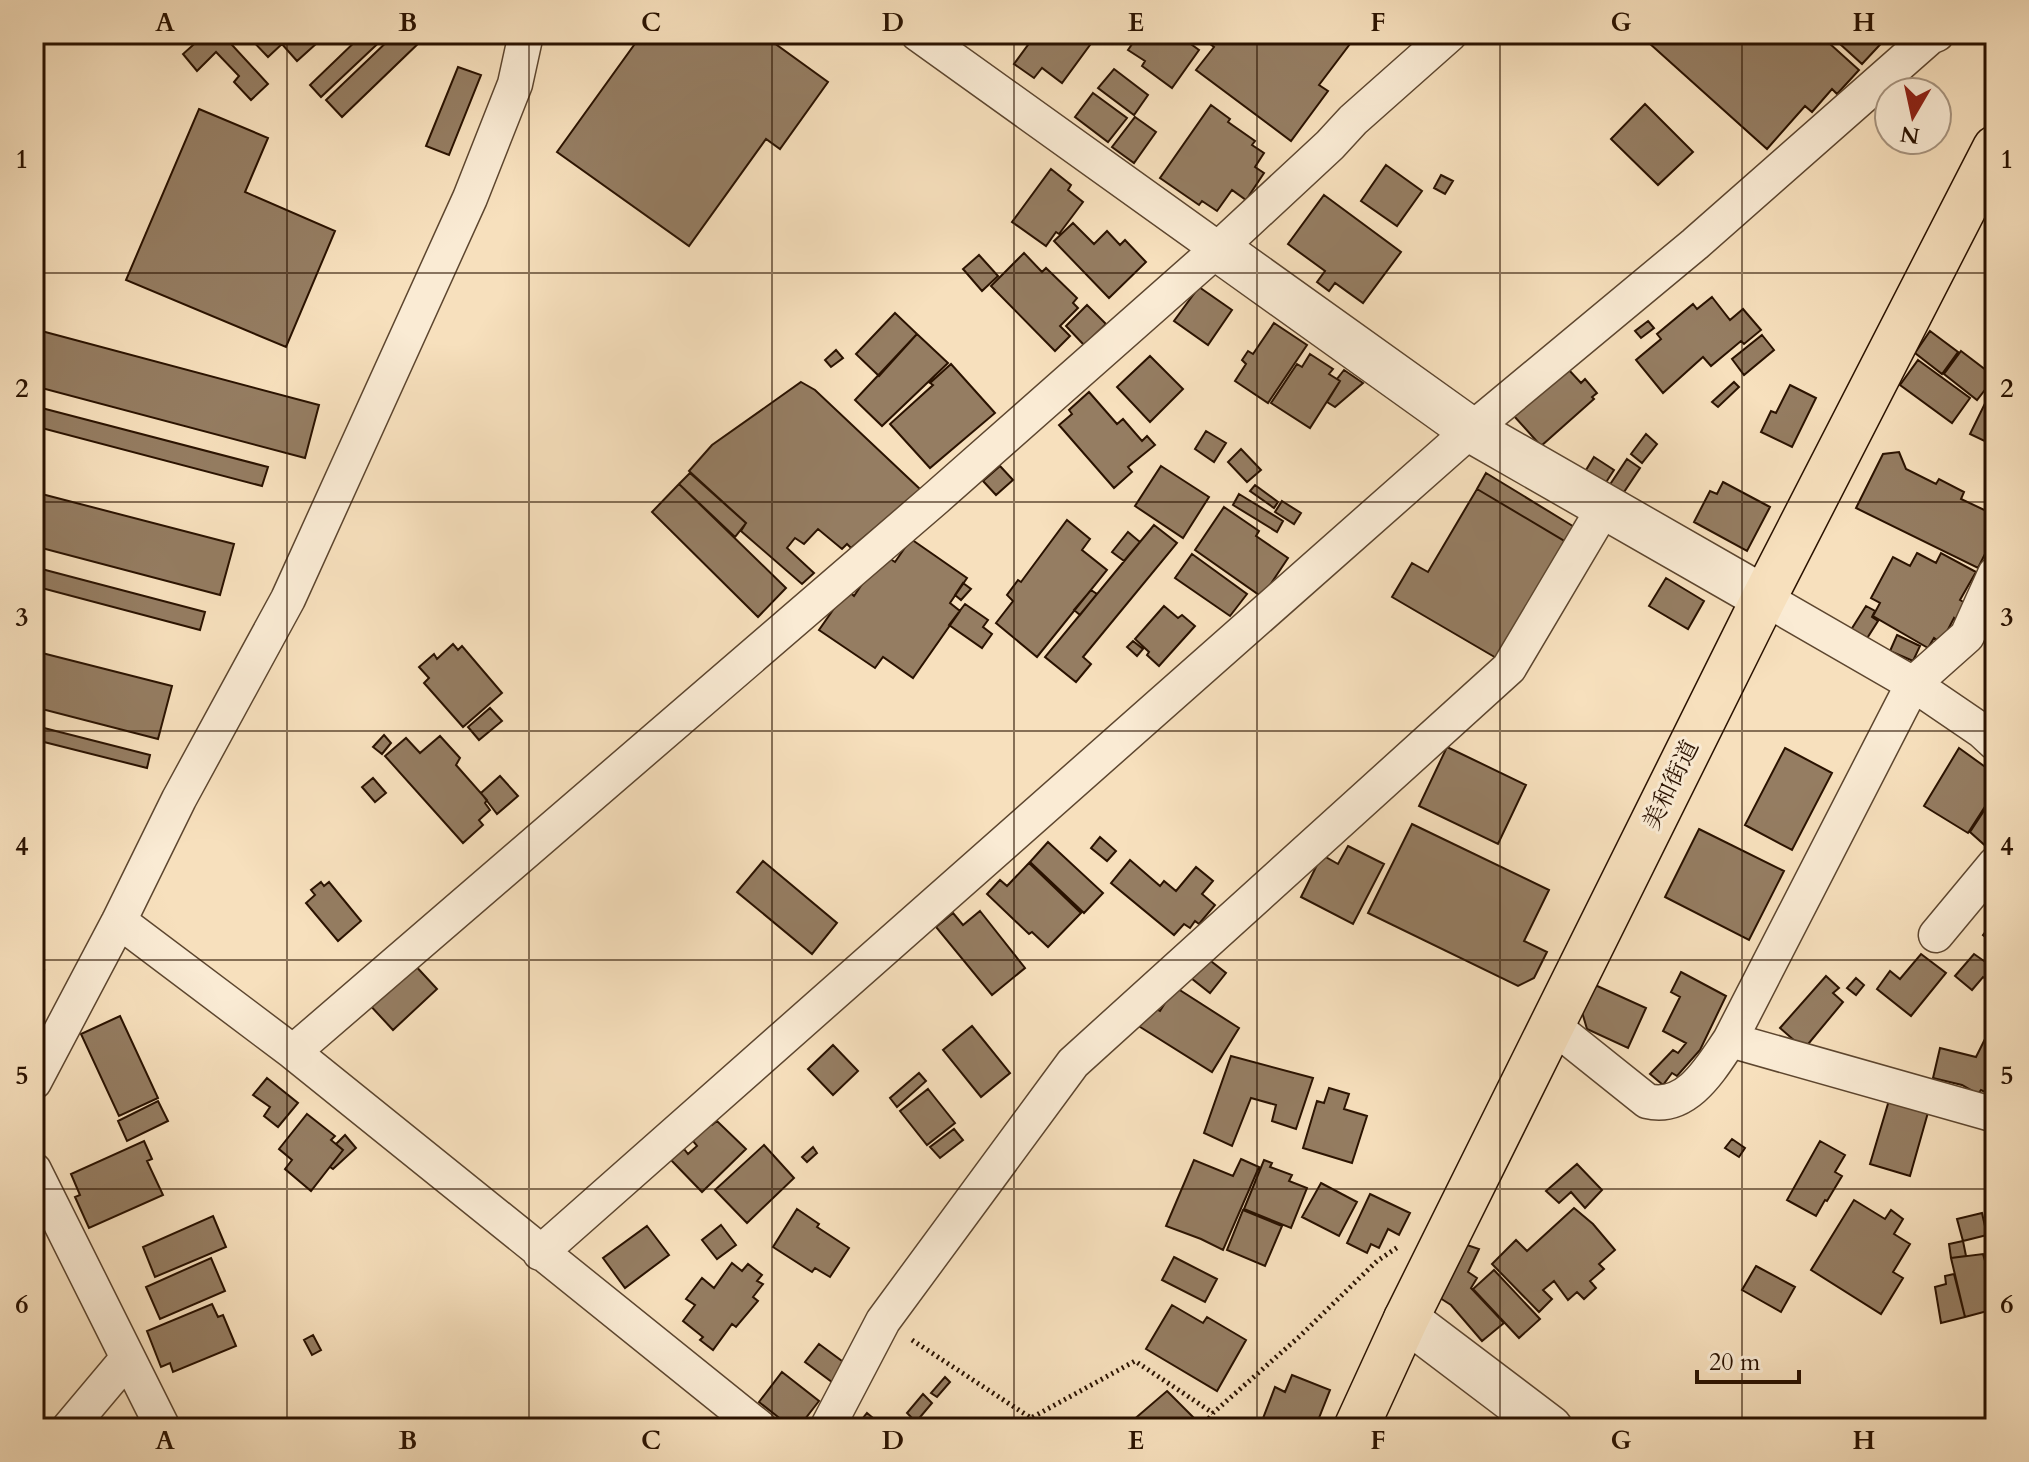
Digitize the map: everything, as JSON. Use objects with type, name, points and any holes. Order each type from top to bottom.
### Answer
[{"type":"main road","name":"美和街道","points":[[1356,1428],[1441,1246],[1764,598],[1995,148]]},
{"type":"street","points":[[34,1082],[179,799],[288,599],[470,198],[515,84],[526,34]]},
{"type":"street","points":[[918,34],[1471,430],[1913,684],[1995,743]]},
{"type":"street","points":[[293,1052],[936,498],[1218,249],[1353,120],[1450,34]]},
{"type":"street","points":[[540,1253],[1471,430],[1695,244],[1937,34]]},
{"type":"street","points":[[827,1428],[883,1321],[1073,1063],[1509,668],[1605,506]]},
{"type":"street","points":[[1552,1025],[1647,1101],[1660,1104],[1681,1097],[1702,1081],[1730,1040],[1913,684],[1967,636],[1995,574]]},
{"type":"street","points":[[1936,935],[1995,864]]},
{"type":"street","points":[[119,921],[293,1052],[760,1428]]},
{"type":"street","points":[[1730,1040],[1995,1115]]},
{"type":"street","points":[[34,1172],[163,1428]]},
{"type":"street","points":[[1406,1319],[1550,1428]]},
{"type":"street","points":[[69,1428],[127,1359]]},
{"type":"path","points":[[1202,1428],[1213,1413],[1300,1336],[1377,1261],[1404,1243],[1441,1246]]},
{"type":"path","points":[[883,1321],[1031,1418],[1135,1361],[1213,1413]]},
{"type":"building","points":[[199,34],[222,34],[268,84],[251,100],[234,82],[239,76],[216,52],[197,71],[183,54],[202,37]]},
{"type":"building","points":[[246,34],[273,34],[282,44],[268,57]]},
{"type":"building","points":[[273,34],[327,34],[297,61]]},
{"type":"building","points":[[363,34],[388,34],[321,97],[310,85]]},
{"type":"building","points":[[395,34],[423,34],[425,37],[342,117],[326,100]]},
{"type":"building","points":[[642,34],[774,34],[770,40],[828,82],[780,149],[766,139],[689,246],[557,152]]},
{"type":"building","points":[[1036,34],[1098,34],[1062,83],[1042,68],[1034,78],[1014,64]]},
{"type":"building","points":[[1139,34],[1177,34],[1199,50],[1172,88],[1142,66],[1145,61],[1128,50]]},
{"type":"building","points":[[1197,34],[1356,36],[1319,85],[1328,91],[1291,141],[1196,70],[1214,47]]},
{"type":"building","points":[[1639,34],[1819,34],[1859,70],[1837,94],[1832,89],[1812,112],[1805,106],[1767,149]]},
{"type":"building","points":[[1829,34],[1890,34],[1862,64]]},
{"type":"building","points":[[458,67],[481,75],[449,155],[426,146]]},
{"type":"building","points":[[1114,69],[1148,95],[1134,115],[1098,88]]},
{"type":"building","points":[[1093,93],[1127,118],[1108,142],[1075,117]]},
{"type":"building","points":[[1645,104],[1693,152],[1658,185],[1611,139]]},
{"type":"building","points":[[1211,105],[1255,141],[1252,145],[1264,153],[1255,167],[1264,173],[1246,200],[1232,190],[1217,211],[1202,201],[1199,205],[1160,178]]},
{"type":"building","points":[[199,109],[268,138],[245,192],[335,231],[286,347],[126,280]]},
{"type":"building","points":[[1135,117],[1156,132],[1134,163],[1112,147]]},
{"type":"building","points":[[1386,165],[1422,191],[1397,226],[1361,201]]},
{"type":"building","points":[[1051,169],[1071,185],[1068,190],[1083,202],[1046,246],[1012,222]]},
{"type":"building","points":[[1441,175],[1453,181],[1445,194],[1434,188]]},
{"type":"building","points":[[1324,195],[1401,252],[1363,303],[1335,283],[1329,291],[1317,282],[1325,271],[1288,244]]},
{"type":"building","points":[[1073,223],[1094,244],[1107,231],[1120,245],[1125,240],[1146,262],[1109,298],[1054,241]]},
{"type":"building","points":[[1024,253],[1042,272],[1046,268],[1077,298],[1073,303],[1078,308],[1060,326],[1070,336],[1055,351],[991,286]]},
{"type":"building","points":[[979,255],[998,276],[982,291],[963,269]]},
{"type":"building","points":[[1199,287],[1232,310],[1208,345],[1174,321]]},
{"type":"building","points":[[1712,297],[1730,320],[1743,309],[1761,330],[1744,344],[1741,341],[1711,366],[1703,357],[1663,393],[1636,360],[1661,339],[1657,334],[1693,304],[1697,309]]},
{"type":"building","points":[[1087,305],[1106,324],[1084,345],[1066,326]]},
{"type":"building","points":[[895,313],[917,334],[879,376],[856,354]]},
{"type":"building","points":[[1648,321],[1654,328],[1641,338],[1635,331]]},
{"type":"building","points":[[1274,323],[1307,345],[1268,403],[1235,381],[1246,364],[1242,360],[1248,351],[1253,354]]},
{"type":"building","points":[[34,329],[319,405],[305,458],[34,386]]},
{"type":"building","points":[[1930,331],[1958,352],[1942,374],[1915,353]]},
{"type":"building","points":[[917,334],[948,363],[882,426],[855,400]]},
{"type":"building","points":[[1762,335],[1774,350],[1744,375],[1732,359]]},
{"type":"building","points":[[836,350],[843,358],[831,367],[825,360]]},
{"type":"building","points":[[1961,351],[1995,377],[1977,400],[1944,374]]},
{"type":"building","points":[[1310,354],[1333,369],[1329,374],[1340,381],[1310,428],[1271,403],[1297,364],[1302,367]]},
{"type":"building","points":[[1150,356],[1183,389],[1150,422],[1117,387]]},
{"type":"building","points":[[1918,360],[1970,398],[1952,423],[1900,385]]},
{"type":"building","points":[[951,364],[995,413],[930,468],[890,424]]},
{"type":"building","points":[[1568,369],[1581,383],[1585,379],[1597,393],[1541,446],[1514,416]]},
{"type":"building","points":[[1344,370],[1363,383],[1335,407],[1327,402]]},
{"type":"building","points":[[801,382],[815,390],[921,490],[851,548],[847,544],[842,549],[818,529],[804,544],[795,538],[787,548],[814,573],[802,584],[741,531],[746,523],[689,471],[712,445]]},
{"type":"building","points":[[1734,382],[1739,387],[1718,407],[1712,402]]},
{"type":"building","points":[[1790,385],[1816,398],[1792,447],[1761,432],[1771,411],[1776,413]]},
{"type":"building","points":[[1995,388],[1995,446],[1970,434]]},
{"type":"building","points":[[1089,392],[1117,424],[1123,419],[1142,441],[1147,436],[1155,445],[1128,467],[1132,472],[1114,488],[1059,425],[1072,414],[1069,410]]},
{"type":"building","points":[[34,406],[268,467],[262,486],[34,426]]},
{"type":"building","points":[[1206,431],[1226,443],[1214,462],[1195,449]]},
{"type":"building","points":[[1646,434],[1657,444],[1642,463],[1631,454]]},
{"type":"building","points":[[1241,449],[1261,470],[1247,482],[1228,462]]},
{"type":"building","points":[[1899,452],[1906,469],[1936,484],[1939,479],[1964,492],[1961,499],[1995,515],[1995,534],[1978,568],[1856,508],[1883,454]]},
{"type":"building","points":[[1594,457],[1614,470],[1603,487],[1583,475]]},
{"type":"building","points":[[1627,459],[1640,468],[1622,495],[1609,486]]},
{"type":"building","points":[[1000,466],[1013,480],[996,495],[983,481]]},
{"type":"building","points":[[1161,466],[1209,497],[1183,538],[1135,506]]},
{"type":"building","points":[[690,473],[746,523],[735,537],[679,484]]},
{"type":"building","points":[[1486,473],[1576,528],[1568,543],[1477,489]]},
{"type":"building","points":[[1723,482],[1770,507],[1747,551],[1694,522],[1710,491],[1717,494]]},
{"type":"building","points":[[679,484],[786,588],[758,617],[652,512]]},
{"type":"building","points":[[1255,485],[1278,502],[1274,508],[1250,491]]},
{"type":"building","points":[[1477,489],[1568,543],[1498,659],[1392,597],[1412,563],[1428,572]]},
{"type":"building","points":[[34,492],[234,544],[220,595],[34,546]]},
{"type":"building","points":[[1239,494],[1283,521],[1277,532],[1233,505]]},
{"type":"building","points":[[1282,501],[1301,513],[1294,524],[1275,512]]},
{"type":"building","points":[[1224,507],[1259,531],[1256,536],[1288,558],[1262,597],[1195,550]]},
{"type":"building","points":[[1067,520],[1090,539],[1082,550],[1107,570],[1037,657],[996,623],[1013,601],[1007,595],[1018,580],[1021,582]]},
{"type":"building","points":[[1154,525],[1177,543],[1083,657],[1091,664],[1076,682],[1045,657]]},
{"type":"building","points":[[1128,532],[1140,542],[1124,561],[1112,552]]},
{"type":"building","points":[[911,539],[967,578],[950,603],[960,611],[913,678],[883,657],[875,668],[819,630],[847,590],[854,596],[871,571],[887,557],[895,562]]},
{"type":"building","points":[[1917,553],[1936,563],[1941,553],[1976,572],[1960,600],[1967,604],[1957,621],[1954,618],[1941,643],[1934,638],[1928,648],[1873,616],[1880,603],[1871,598],[1893,557],[1910,566]]},
{"type":"building","points":[[1192,554],[1247,594],[1230,616],[1175,578]]},
{"type":"building","points":[[34,567],[205,612],[200,630],[34,586]]},
{"type":"building","points":[[1666,578],[1704,601],[1688,629],[1649,606]]},
{"type":"building","points":[[963,583],[971,589],[961,600],[955,595]]},
{"type":"building","points":[[1091,590],[1097,594],[1080,615],[1074,610]]},
{"type":"building","points":[[965,604],[988,620],[983,627],[992,634],[982,648],[949,625]]},
{"type":"building","points":[[1164,606],[1178,618],[1182,615],[1195,626],[1159,666],[1135,639]]},
{"type":"building","points":[[1866,606],[1875,611],[1872,617],[1878,621],[1864,643],[1849,633]]},
{"type":"building","points":[[1897,635],[1920,646],[1913,661],[1890,651]]},
{"type":"building","points":[[1133,641],[1143,649],[1137,656],[1127,647]]},
{"type":"building","points":[[453,644],[458,650],[462,646],[502,693],[463,727],[424,683],[429,678],[419,667],[434,654],[437,659]]},
{"type":"building","points":[[42,653],[172,686],[158,739],[34,707],[34,684]]},
{"type":"building","points":[[490,708],[502,721],[479,740],[468,727]]},
{"type":"building","points":[[44,728],[150,755],[147,768],[40,741]]},
{"type":"building","points":[[384,735],[391,743],[382,754],[373,747]]},
{"type":"building","points":[[440,736],[460,758],[456,765],[487,800],[485,803],[490,810],[479,820],[483,825],[463,843],[385,756],[406,738],[420,753]]},
{"type":"building","points":[[1447,747],[1526,785],[1498,844],[1419,806]]},
{"type":"building","points":[[1785,748],[1832,773],[1792,850],[1745,825]]},
{"type":"building","points":[[1959,748],[1995,774],[1995,791],[1968,833],[1924,806]]},
{"type":"building","points":[[500,776],[518,796],[497,814],[481,793]]},
{"type":"building","points":[[373,778],[386,793],[375,802],[362,787]]},
{"type":"building","points":[[1995,794],[1995,843],[1989,849],[1970,832]]},
{"type":"building","points":[[1412,824],[1549,890],[1524,941],[1547,952],[1534,978],[1518,986],[1368,913]]},
{"type":"building","points":[[1699,829],[1784,871],[1749,940],[1665,897]]},
{"type":"building","points":[[1100,837],[1116,851],[1107,861],[1091,848]]},
{"type":"building","points":[[1048,842],[1103,893],[1084,913],[1030,862]]},
{"type":"building","points":[[1348,846],[1384,864],[1353,924],[1301,897],[1322,855],[1338,864]]},
{"type":"building","points":[[1130,860],[1160,886],[1164,881],[1176,891],[1196,867],[1213,881],[1202,894],[1215,905],[1199,924],[1195,921],[1190,928],[1184,924],[1174,935],[1111,883]]},
{"type":"building","points":[[763,861],[837,923],[812,954],[737,892]]},
{"type":"building","points":[[1029,863],[1081,913],[1048,947],[1032,932],[1029,934],[987,894],[1000,880],[1007,886]]},
{"type":"building","points":[[321,882],[324,886],[329,882],[361,921],[338,941],[306,903],[315,895],[311,890]]},
{"type":"building","points":[[980,911],[1025,968],[992,995],[936,927],[953,913],[963,925]]},
{"type":"building","points":[[1995,919],[1995,945],[1983,935]]},
{"type":"building","points":[[1990,953],[1995,956],[1995,986],[1983,977],[1972,990],[1955,976],[1974,954],[1984,961]]},
{"type":"building","points":[[1921,954],[1946,973],[1911,1016],[1877,989],[1890,971],[1900,979]]},
{"type":"building","points":[[1207,958],[1226,973],[1210,993],[1191,978]]},
{"type":"building","points":[[412,962],[437,989],[393,1030],[367,1002]]},
{"type":"building","points":[[34,964],[44,970],[34,984]]},
{"type":"building","points":[[1681,972],[1726,996],[1700,1050],[1677,1076],[1672,1073],[1663,1085],[1650,1074],[1673,1050],[1678,1053],[1686,1043],[1663,1031],[1680,997],[1671,992]]},
{"type":"building","points":[[1826,976],[1839,988],[1833,993],[1843,1002],[1804,1049],[1780,1028]]},
{"type":"building","points":[[1856,978],[1864,985],[1856,995],[1847,988]]},
{"type":"building","points":[[1595,985],[1646,1008],[1628,1048],[1587,1029],[1582,1012]]},
{"type":"building","points":[[1175,987],[1239,1028],[1212,1072],[1137,1025],[1149,1005],[1160,1011]]},
{"type":"building","points":[[120,1016],[158,1098],[119,1116],[81,1034]]},
{"type":"building","points":[[1995,1019],[1995,1097],[1981,1090],[1978,1094],[1962,1085],[1933,1078],[1940,1048],[1976,1057]]},
{"type":"building","points":[[972,1026],[1010,1073],[981,1097],[943,1050]]},
{"type":"building","points":[[833,1045],[858,1071],[833,1095],[808,1069]]},
{"type":"building","points":[[1231,1056],[1313,1078],[1296,1129],[1272,1121],[1276,1105],[1251,1098],[1232,1146],[1204,1133]]},
{"type":"building","points":[[919,1073],[926,1081],[897,1107],[890,1098]]},
{"type":"building","points":[[267,1078],[298,1103],[278,1127],[264,1116],[270,1107],[253,1095]]},
{"type":"building","points":[[1329,1088],[1349,1094],[1344,1109],[1367,1116],[1352,1163],[1303,1148],[1317,1101],[1324,1103]]},
{"type":"building","points":[[928,1089],[955,1123],[927,1145],[900,1111]]},
{"type":"building","points":[[1890,1097],[1929,1109],[1910,1176],[1870,1164]]},
{"type":"building","points":[[158,1101],[168,1121],[127,1141],[118,1121]]},
{"type":"building","points":[[307,1114],[335,1136],[331,1140],[343,1150],[311,1191],[285,1169],[292,1160],[279,1149]]},
{"type":"building","points":[[707,1120],[712,1125],[717,1121],[746,1149],[702,1192],[671,1160],[684,1149],[688,1154],[697,1146],[689,1136]]},
{"type":"building","points":[[954,1129],[963,1140],[940,1158],[930,1147]]},
{"type":"building","points":[[345,1135],[356,1148],[333,1169],[330,1167],[343,1150],[336,1144]]},
{"type":"building","points":[[1732,1139],[1745,1148],[1739,1157],[1725,1148]]},
{"type":"building","points":[[144,1141],[152,1159],[147,1161],[163,1195],[89,1228],[75,1197],[80,1195],[71,1174]]},
{"type":"building","points":[[1820,1141],[1845,1155],[1835,1172],[1842,1176],[1816,1216],[1787,1200]]},
{"type":"building","points":[[764,1145],[794,1178],[747,1223],[715,1190]]},
{"type":"building","points":[[813,1147],[817,1153],[807,1162],[802,1157]]},
{"type":"building","points":[[1241,1159],[1259,1167],[1223,1250],[1166,1226],[1194,1160],[1233,1176]]},
{"type":"building","points":[[1264,1160],[1272,1163],[1270,1167],[1292,1175],[1289,1181],[1307,1188],[1291,1228],[1244,1209]]},
{"type":"building","points":[[1577,1164],[1602,1190],[1585,1208],[1571,1192],[1559,1203],[1546,1191]]},
{"type":"building","points":[[1321,1183],[1357,1202],[1339,1236],[1302,1217]]},
{"type":"building","points":[[1370,1194],[1410,1213],[1399,1235],[1388,1229],[1379,1248],[1371,1244],[1367,1253],[1347,1243]]},
{"type":"building","points":[[1854,1200],[1885,1219],[1891,1210],[1903,1219],[1894,1234],[1910,1244],[1893,1272],[1903,1278],[1881,1314],[1811,1270]]},
{"type":"building","points":[[1574,1208],[1593,1224],[1615,1250],[1599,1264],[1604,1269],[1590,1281],[1596,1288],[1584,1299],[1577,1292],[1568,1300],[1554,1281],[1543,1290],[1552,1299],[1539,1312],[1492,1264],[1516,1240],[1527,1251]]},
{"type":"building","points":[[797,1209],[819,1224],[817,1227],[849,1248],[830,1277],[815,1268],[812,1272],[773,1247]]},
{"type":"building","points":[[1243,1210],[1282,1226],[1265,1266],[1227,1250]]},
{"type":"building","points":[[1982,1213],[1987,1235],[1963,1241],[1957,1219]]},
{"type":"building","points":[[213,1216],[226,1247],[155,1277],[143,1247]]},
{"type":"building","points":[[721,1225],[736,1245],[717,1259],[702,1240]]},
{"type":"building","points":[[647,1226],[669,1255],[625,1288],[603,1258]]},
{"type":"building","points":[[1963,1241],[1966,1256],[1951,1258],[1949,1244]]},
{"type":"building","points":[[1467,1245],[1479,1249],[1468,1272],[1477,1278],[1471,1288],[1504,1323],[1482,1341],[1451,1305],[1440,1298]]},
{"type":"building","points":[[1983,1254],[1988,1271],[1995,1270],[1995,1309],[1965,1317],[1951,1258]]},
{"type":"building","points":[[1174,1257],[1217,1279],[1205,1302],[1162,1280]]},
{"type":"building","points":[[211,1258],[225,1291],[160,1319],[146,1287]]},
{"type":"building","points":[[732,1263],[742,1271],[748,1264],[762,1275],[757,1281],[763,1284],[753,1297],[758,1301],[736,1327],[732,1324],[713,1350],[683,1321],[695,1305],[686,1299],[702,1278],[714,1288]]},
{"type":"building","points":[[1756,1266],[1795,1287],[1781,1312],[1742,1290]]},
{"type":"building","points":[[1494,1270],[1540,1319],[1519,1338],[1473,1289]]},
{"type":"building","points":[[1954,1274],[1965,1317],[1941,1323],[1935,1287],[1946,1284],[1945,1276]]},
{"type":"building","points":[[212,1304],[218,1317],[223,1315],[236,1346],[173,1372],[170,1363],[161,1367],[147,1331]]},
{"type":"building","points":[[1172,1305],[1203,1323],[1207,1317],[1246,1340],[1217,1391],[1146,1349]]},
{"type":"building","points":[[313,1335],[321,1350],[312,1355],[304,1340]]},
{"type":"building","points":[[819,1344],[846,1364],[832,1382],[805,1362]]},
{"type":"building","points":[[782,1372],[819,1401],[798,1428],[792,1428],[759,1402]]},
{"type":"building","points":[[1292,1375],[1330,1390],[1315,1428],[1279,1428],[1262,1421],[1275,1387],[1285,1392]]},
{"type":"building","points":[[945,1377],[950,1382],[937,1397],[931,1393]]},
{"type":"building","points":[[1167,1391],[1194,1418],[1184,1428],[1124,1428]]},
{"type":"building","points":[[923,1394],[932,1403],[916,1422],[907,1413]]},
{"type":"building","points":[[867,1413],[885,1428],[855,1428]]}]
